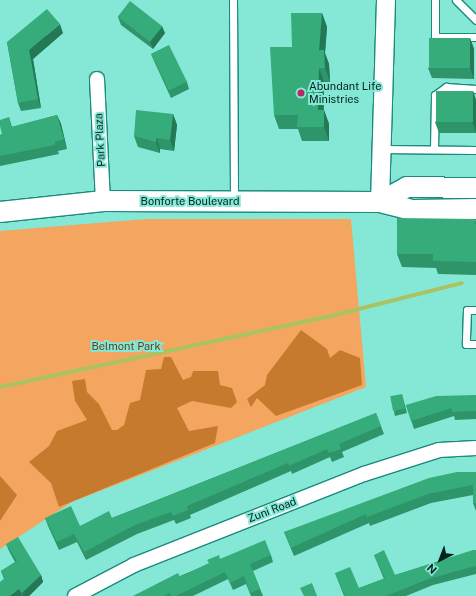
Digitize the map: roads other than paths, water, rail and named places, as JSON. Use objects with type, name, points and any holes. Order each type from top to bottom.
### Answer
[{"type":"main road","name":"Bonforte Boulevard","points":[[380,202],[407,187],[476,188]]},
{"type":"main road","name":"Bonforte Boulevard","points":[[0,212],[103,201],[380,202],[413,210],[476,209]]},
{"type":"street","points":[[380,202],[386,0]]},
{"type":"street","name":"Park Plaza","points":[[97,79],[103,201]]},
{"type":"street","name":"Zuni Road","points":[[77,596],[134,565],[364,474],[439,450],[476,448]]},
{"type":"lane","points":[[233,0],[234,201]]},
{"type":"lane","points":[[435,0],[435,37],[476,37]]},
{"type":"lane","points":[[456,0],[476,20]]},
{"type":"lane","points":[[434,150],[435,95],[446,88],[476,89]]},
{"type":"lane","points":[[382,149],[476,150]]},
{"type":"lane","points":[[476,310],[467,310],[466,344],[476,344]]},
{"type":"waterway","points":[[0,387],[323,318],[462,283]]},
{"type":"place","name":"Abundant Life Ministries","points":[[301,93]]},
{"type":"park label","name":"Belmont Park","points":[[126,346]]}]
